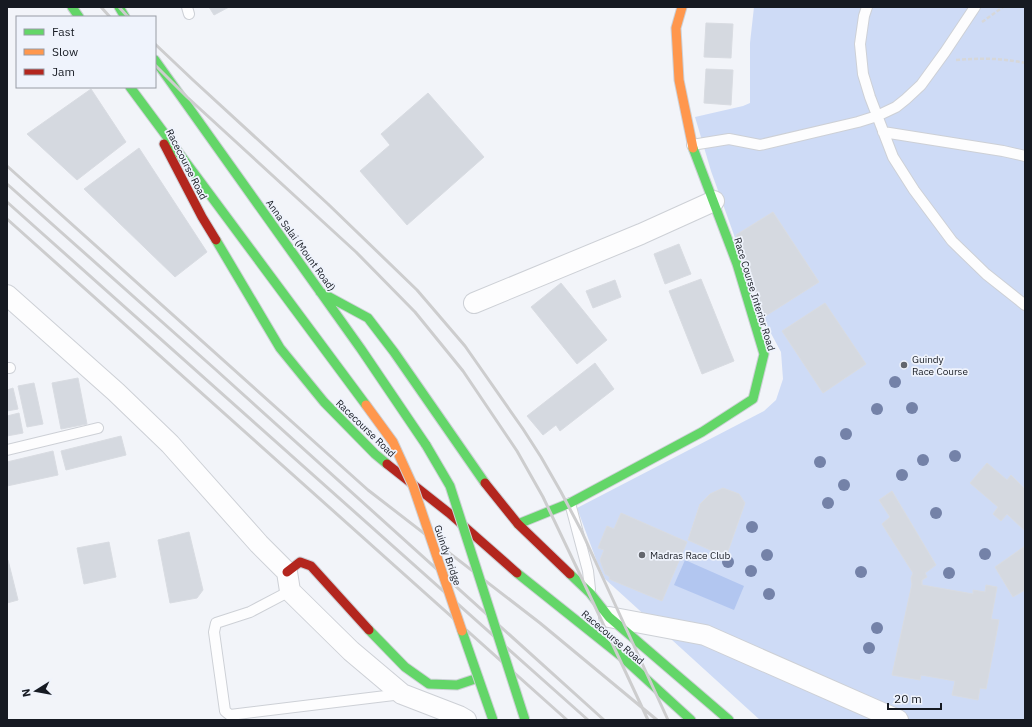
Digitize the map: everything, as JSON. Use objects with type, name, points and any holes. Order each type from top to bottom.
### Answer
[{"type":"main road","points":[[72,7],[78,16]]},
{"type":"main road","points":[[119,7],[125,16]]},
{"type":"main road","name":"Race Course Interior Road","points":[[518,524],[570,503],[702,432],[753,399],[764,354],[736,264],[714,201],[692,145],[679,80],[676,28],[682,7]]},
{"type":"main road","name":"Anna Salai (Mount Road)","points":[[156,61],[320,292],[426,445],[450,486],[525,720]]},
{"type":"main road","points":[[131,88],[148,111]]},
{"type":"main road","name":"Racecourse Road","points":[[148,111],[202,217],[280,348],[324,402],[376,454],[448,513],[530,584],[621,656],[691,720]]},
{"type":"main road","name":"Guindy Bridge","points":[[148,111],[393,442],[414,486],[493,720]]},
{"type":"main road","name":"Racecourse Road","points":[[320,292],[368,318],[394,352],[490,490],[518,524],[590,593],[609,617],[729,720]]},
{"type":"main road","points":[[289,582],[300,562],[312,566],[353,614],[405,667],[429,684],[457,685],[478,678]]},
{"type":"street","points":[[474,303],[634,237],[714,201]]},
{"type":"street","points":[[7,295],[116,392],[170,444],[259,544],[289,582],[351,651],[402,694],[466,720]]},
{"type":"street","points":[[609,617],[705,635],[898,720]]},
{"type":"lane","points":[[867,7],[864,16],[860,44],[863,74],[870,97],[893,156],[914,190],[952,241],[986,274],[1025,305]]},
{"type":"lane","points":[[692,145],[729,139],[760,145],[858,122],[877,116],[896,107],[921,85],[975,7]]},
{"type":"lane","points":[[884,132],[1003,151],[1025,156]]},
{"type":"lane","points":[[7,450],[98,428]]},
{"type":"lane","points":[[570,503],[588,571],[590,593]]},
{"type":"lane","points":[[289,582],[250,612],[216,623],[214,632],[225,711],[230,715],[402,694]]},
{"type":"path","points":[[938,62],[982,58],[1025,63]]},
{"type":"shaded area","name":"Guindy Race Course","points":[[754,7],[1025,7],[1025,720],[760,720],[605,579],[597,562],[577,508],[764,411],[776,400],[783,379],[781,352],[766,324],[711,171],[695,117],[750,103],[750,43]]},
{"type":"shaded area","points":[[685,560],[744,586],[734,610],[674,585]]},
{"type":"building","points":[[209,7],[229,7],[214,15]]},
{"type":"building","points":[[706,23],[733,24],[731,58],[704,57]]},
{"type":"building","points":[[706,69],[733,70],[731,105],[704,103]]},
{"type":"building","points":[[91,89],[126,142],[77,180],[27,134]]},
{"type":"building","points":[[428,93],[484,157],[407,225],[360,171],[390,145],[381,134]]},
{"type":"building","points":[[139,148],[207,252],[175,277],[84,189]]},
{"type":"building","points":[[773,212],[819,282],[764,317],[736,235]]},
{"type":"building","points":[[679,244],[691,274],[665,284],[654,254]]},
{"type":"building","points":[[701,279],[734,361],[702,374],[669,291]]},
{"type":"building","points":[[615,280],[621,297],[593,308],[586,291]]},
{"type":"building","points":[[561,283],[607,340],[577,364],[531,307]]},
{"type":"building","points":[[825,303],[866,364],[823,393],[782,331]]},
{"type":"building","points":[[595,363],[614,389],[560,431],[556,425],[543,435],[527,416]]},
{"type":"building","points":[[78,378],[87,424],[61,429],[52,383]]},
{"type":"building","points":[[34,383],[43,424],[27,427],[18,386]]},
{"type":"building","points":[[13,388],[18,409],[7,411],[7,390]]},
{"type":"building","points":[[19,413],[23,433],[7,436],[7,416]]},
{"type":"building","points":[[121,436],[126,455],[66,470],[61,451]]},
{"type":"building","points":[[53,451],[58,475],[7,486],[7,462]]},
{"type":"building","points":[[987,463],[1007,480],[1011,475],[1025,489],[1025,531],[1007,514],[1001,521],[993,514],[998,507],[970,483]]},
{"type":"building","points":[[723,488],[739,494],[745,503],[726,557],[688,540],[700,504],[710,494]]},
{"type":"building","points":[[892,491],[936,565],[925,573],[927,577],[922,580],[922,585],[973,594],[973,590],[985,592],[986,585],[997,587],[991,619],[999,620],[986,689],[980,688],[978,700],[952,695],[955,681],[921,675],[920,680],[892,675],[912,584],[911,578],[913,573],[882,524],[890,517],[879,500]]},
{"type":"building","name":"Madras Race Club","points":[[621,513],[687,542],[662,601],[609,579],[610,577],[605,574],[600,560],[604,550],[598,548],[607,526],[614,529]]},
{"type":"building","points":[[189,532],[203,590],[197,598],[170,603],[158,540]]},
{"type":"building","points":[[109,542],[116,577],[84,584],[77,548]]},
{"type":"building","points":[[1025,546],[1025,590],[1013,597],[995,567]]},
{"type":"building","points":[[8,560],[18,600],[7,603],[7,561]]},
{"type":"railway","points":[[101,7],[109,16]]},
{"type":"railway","points":[[119,7],[127,16]]},
{"type":"railway","points":[[156,45],[328,204],[417,290],[465,346],[523,429],[561,492],[581,530],[668,720]]},
{"type":"railway","points":[[156,66],[187,97],[356,252],[415,312],[463,371],[517,451],[543,497],[648,720]]},
{"type":"railway","points":[[7,166],[368,490],[540,623],[657,720]]},
{"type":"railway","points":[[7,184],[215,369],[604,720]]},
{"type":"railway","points":[[7,202],[588,720]]},
{"type":"railway","points":[[7,219],[567,720]]},
{"type":"traffic: fast","points":[[72,7],[78,16]]},
{"type":"traffic: fast","points":[[119,7],[124,16]]},
{"type":"traffic: fast","points":[[156,61],[361,349],[426,445]]},
{"type":"traffic: fast","points":[[131,88],[366,405]]},
{"type":"traffic: fast","points":[[518,524],[570,503],[702,432],[753,399],[764,354],[737,264],[693,148]]},
{"type":"traffic: fast","points":[[216,240],[280,348],[324,402],[375,454],[387,464]]},
{"type":"traffic: fast","points":[[320,292],[368,318],[394,352],[485,483]]},
{"type":"traffic: fast","points":[[426,445],[450,486],[525,720]]},
{"type":"traffic: fast","points":[[517,573],[621,656],[691,720]]},
{"type":"traffic: fast","points":[[570,574],[590,593],[609,617],[729,720]]},
{"type":"traffic: fast","points":[[369,630],[405,667],[429,684],[457,685],[478,678]]},
{"type":"traffic: fast","points":[[462,631],[493,720]]},
{"type":"traffic: slow","points":[[682,7],[676,28],[679,80],[693,148]]},
{"type":"traffic: slow","points":[[366,405],[393,442],[413,486],[462,631]]},
{"type":"traffic: jam","points":[[164,144],[202,217],[216,240]]},
{"type":"traffic: jam","points":[[387,464],[449,513],[517,573]]},
{"type":"traffic: jam","points":[[485,483],[518,524],[570,574]]},
{"type":"traffic: jam","points":[[287,572],[300,562],[311,566],[369,630]]},
{"type":"place","name":"Guindy Race Course","points":[[904,365]]},
{"type":"place","name":"Madras Race Club","points":[[642,555]]}]
